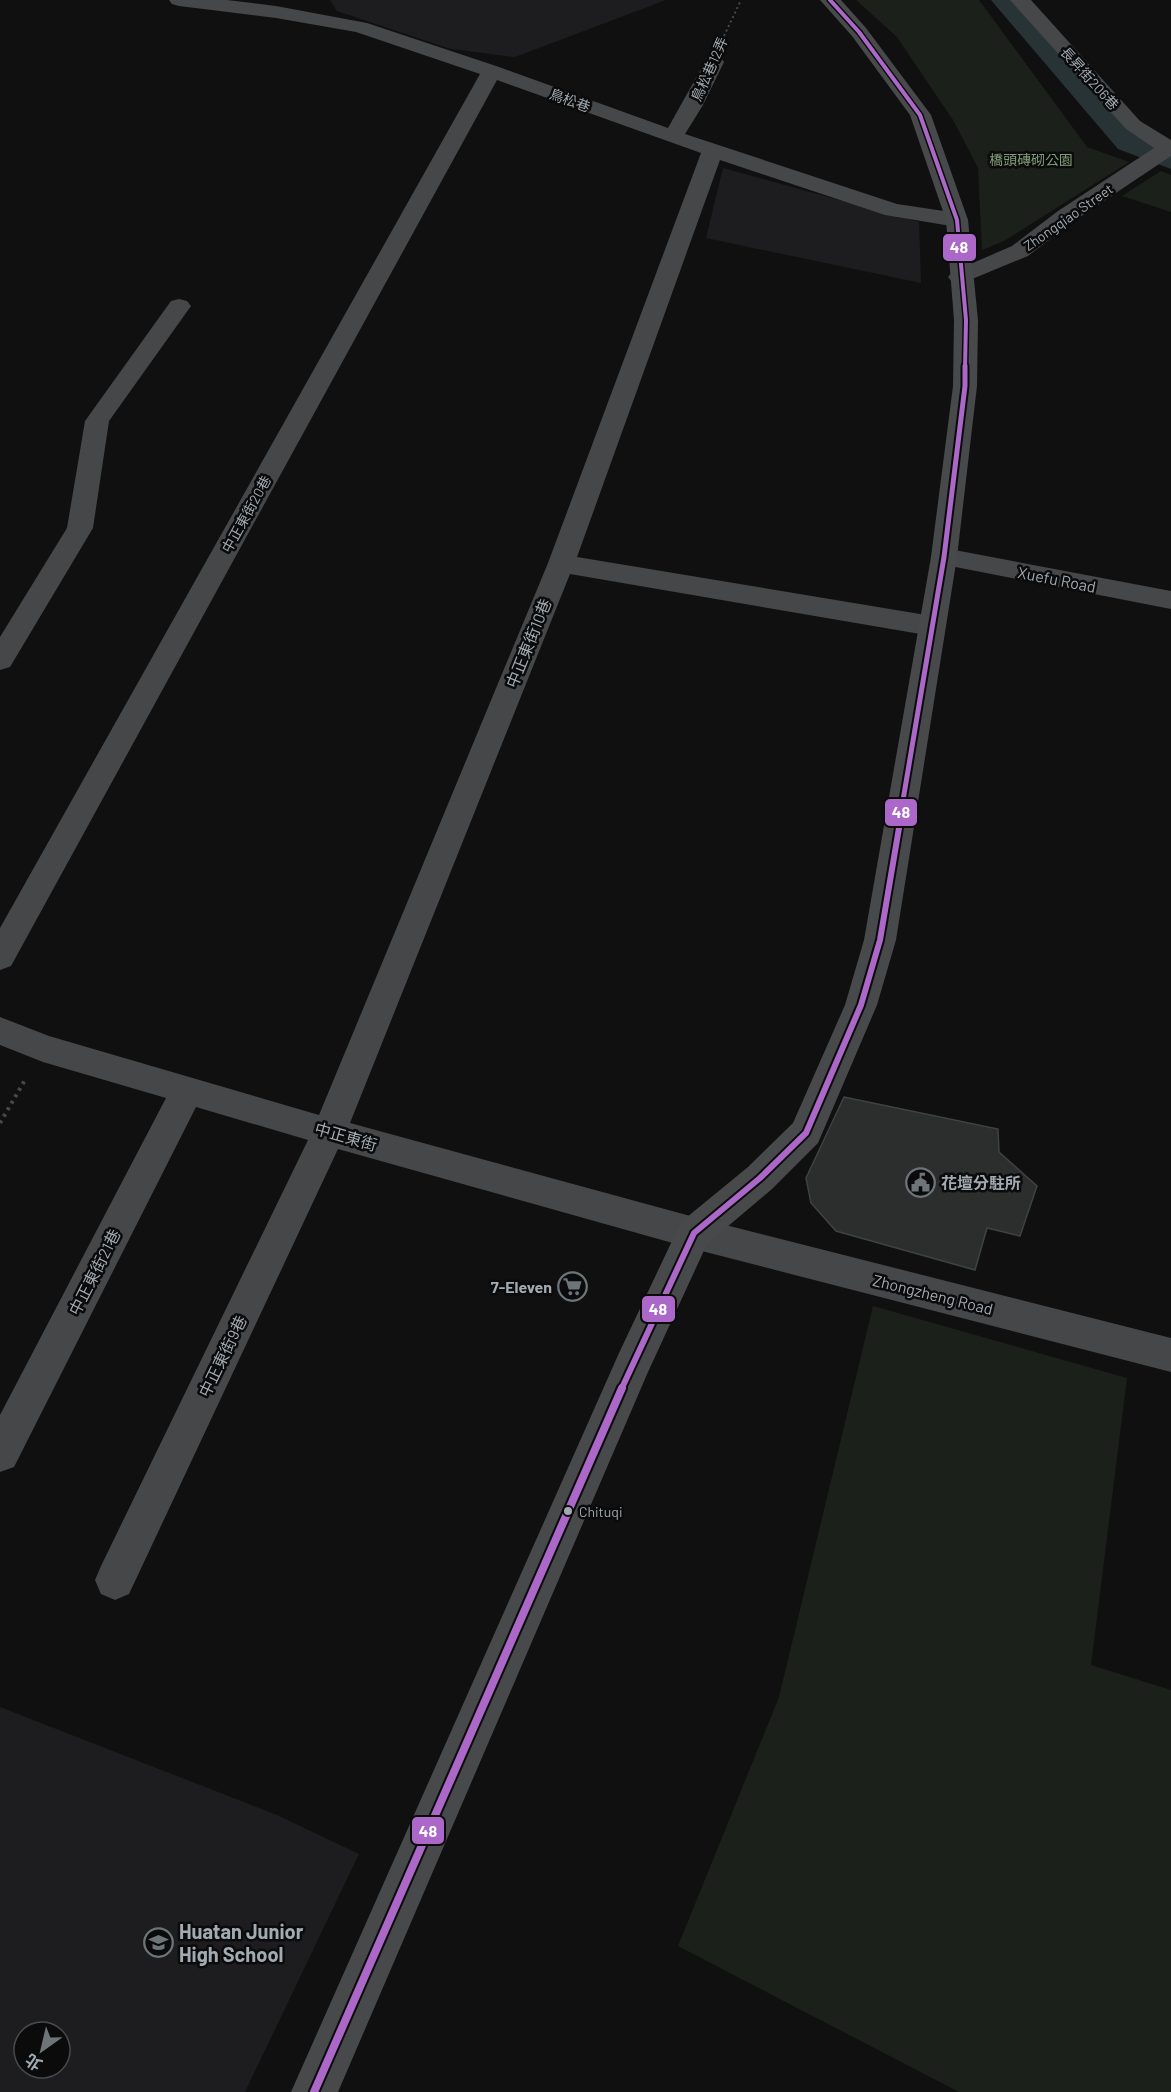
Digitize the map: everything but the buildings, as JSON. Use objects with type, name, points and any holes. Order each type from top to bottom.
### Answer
[{"type":"main road","points":[[314,2092],[627,1376],[694,1233],[760,1178],[806,1133],[861,1005],[882,929],[944,557],[965,386],[966,320],[960,277],[957,220],[920,115],[859,32],[830,0]]},
{"type":"street","name":"鳥松巷","points":[[179,0],[276,12],[360,27],[492,71],[673,137],[892,210],[957,220]]},
{"type":"street","name":"長昇街206巷","points":[[1020,0],[1132,125],[1169,147]]},
{"type":"street","name":"鳥松巷12弄","points":[[673,137],[693,105],[714,62]]},
{"type":"street","name":"中正東街20巷","points":[[0,957],[492,71]]},
{"type":"street","name":"Zhongqiao Street","points":[[960,277],[1020,251],[1066,216],[1169,147]]},
{"type":"street","name":"中正東街10巷","points":[[329,1132],[561,563],[713,149]]},
{"type":"street","points":[[0,660],[80,528],[98,421],[179,306]]},
{"type":"street","name":"Xuefu Road","points":[[944,557],[1171,600]]},
{"type":"street","points":[[561,563],[932,626]]},
{"type":"street","name":"中正東街","points":[[0,1031],[43,1048],[329,1132],[694,1233]]},
{"type":"street","name":"中正東街21巷","points":[[0,1454],[188,1090]]},
{"type":"street","name":"中正東街9巷","points":[[115,1580],[329,1132]]},
{"type":"street","name":"Zhongzheng Road","points":[[694,1233],[1171,1355]]},
{"type":"path","name":"鳥松巷12弄","points":[[714,62],[741,0]]},
{"type":"path","points":[[0,1123],[43,1048]]},
{"type":"shaded area","points":[[330,0],[666,0],[515,57],[451,49],[337,11]]},
{"type":"shaded area","points":[[723,168],[919,222],[921,283],[706,238]]},
{"type":"shaded area","name":"Huatan Junior High School","points":[[0,1707],[277,1815],[359,1854],[245,2092],[0,2092]]},
{"type":"green space","name":"橋頭磚砌公園","points":[[856,0],[979,0],[1087,147],[1129,162],[1004,241],[982,250],[978,168],[953,120],[897,37]]},
{"type":"green space","points":[[1161,171],[1171,175],[1171,212],[1122,196]]},
{"type":"green space","points":[[873,1306],[1127,1378],[1091,1665],[1171,1690],[1171,2092],[959,2092],[678,1946],[779,1697]]},
{"type":"waterway","points":[[1005,0],[1129,142],[1171,160]]},
{"type":"transit line","name":"48","points":[[314,2092],[632,1365],[694,1233],[760,1178],[806,1133],[861,1005],[880,940],[944,557],[965,386],[966,320],[957,220],[920,115],[859,32],[830,0]]},
{"type":"place","name":"花壇分駐所","points":[[920,1182]]},
{"type":"place","name":"7-Eleven","points":[[573,1286]]},
{"type":"place","name":"Chituqi","points":[[568,1511]]},
{"type":"place","name":"Huatan Junior High School","points":[[158,1943]]}]
